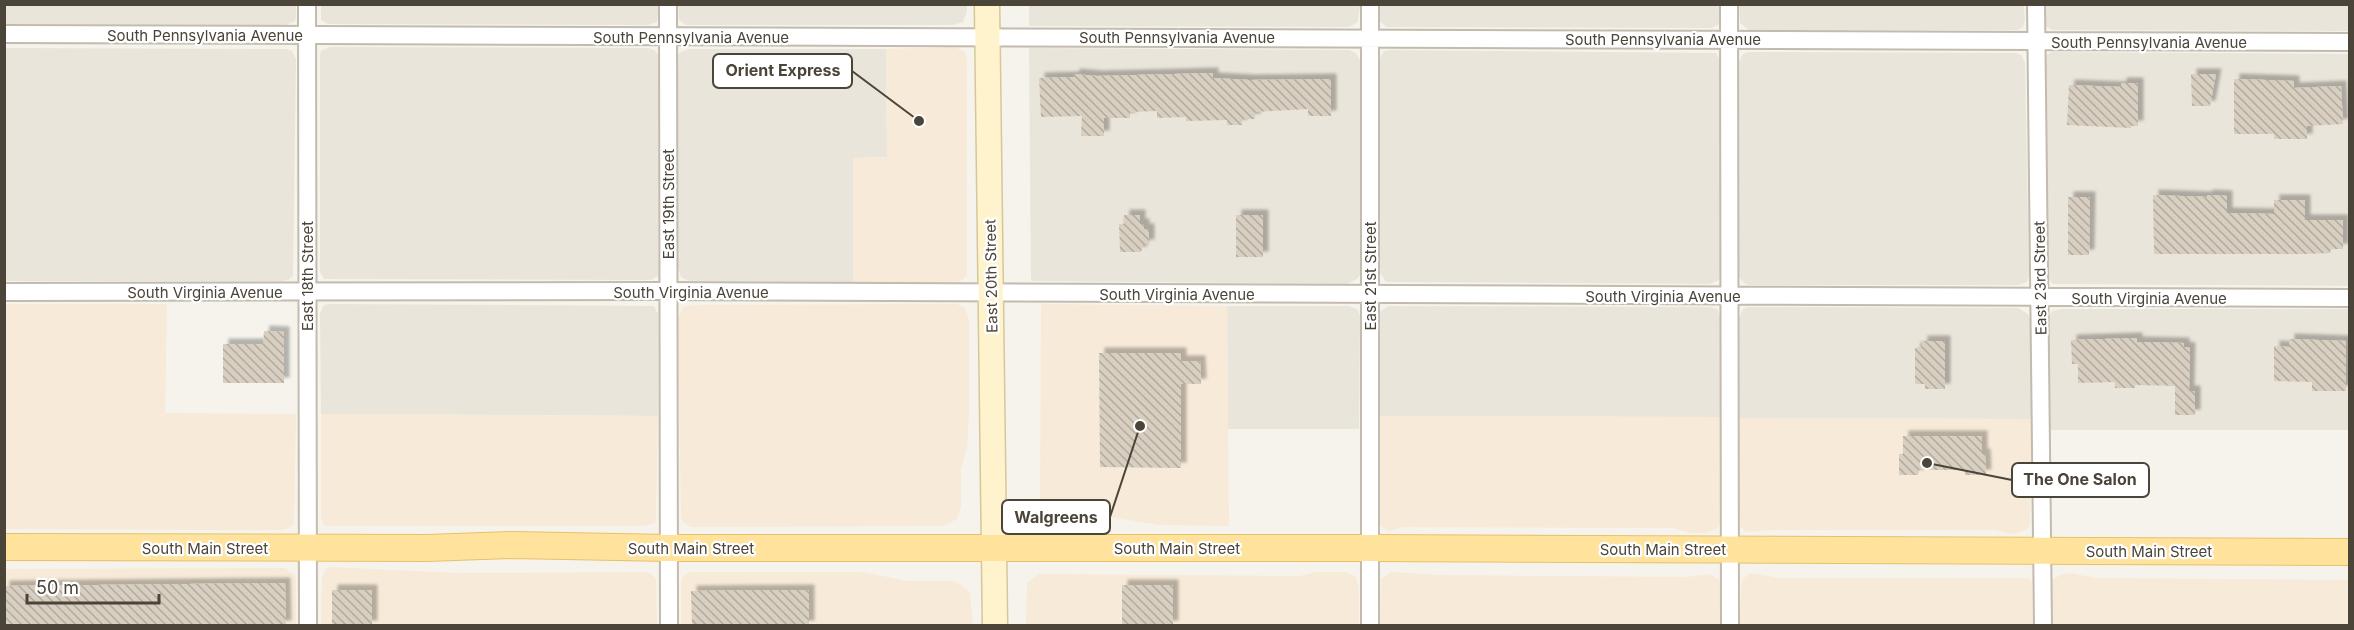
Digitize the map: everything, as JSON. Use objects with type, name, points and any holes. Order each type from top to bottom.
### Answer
[{"type":"main road","name":"East 20th Street","points":[[987,4],[996,626]]},
{"type":"main road","name":"South Main Street","points":[[4,547],[308,548],[513,545],[669,548],[2349,552]]},
{"type":"street","name":"East 18th Street","points":[[307,4],[308,626]]},
{"type":"street","name":"East 19th Street","points":[[668,4],[669,626]]},
{"type":"street","name":"East 21st Street","points":[[1370,4],[1370,626]]},
{"type":"street","points":[[1729,4],[1730,626]]},
{"type":"street","name":"East 23rd Street","points":[[2036,4],[2043,626]]},
{"type":"street","name":"South Pennsylvania Avenue","points":[[4,34],[2349,42]]},
{"type":"street","name":"South Virginia Avenue","points":[[4,292],[669,291],[2349,298]]},
{"type":"shaded area","points":[[5,4],[296,4],[296,17],[295,21],[286,25],[5,24]]},
{"type":"shaded area","points":[[321,4],[659,5],[657,22],[648,25],[328,24],[321,20]]},
{"type":"shaded area","points":[[678,4],[967,4],[967,11],[963,22],[953,25],[686,25],[679,20]]},
{"type":"shaded area","points":[[1360,4],[1358,22],[1349,27],[1029,26],[1029,5]]},
{"type":"shaded area","points":[[1721,4],[1719,24],[1712,28],[1387,27],[1379,21],[1378,16],[1378,5]]},
{"type":"shaded area","points":[[1739,5],[2024,5],[2025,20],[2023,27],[2018,30],[1749,30],[1740,23]]},
{"type":"shaded area","points":[[2043,5],[2349,5],[2349,31],[2052,30],[2044,25]]},
{"type":"shaded area","points":[[330,47],[648,48],[654,50],[659,55],[658,276],[651,280],[324,279],[320,272],[320,55],[321,51]]},
{"type":"shaded area","points":[[955,47],[965,52],[967,59],[967,276],[961,281],[954,282],[853,282],[853,158],[887,157],[886,49]]},
{"type":"shaded area","points":[[5,48],[287,49],[292,51],[296,59],[293,276],[282,281],[5,281]]},
{"type":"shaded area","points":[[1029,48],[1349,50],[1356,53],[1361,62],[1360,275],[1347,284],[1031,281]]},
{"type":"shaded area","points":[[688,49],[886,49],[887,157],[853,158],[853,282],[689,281],[681,277],[678,268],[677,59],[679,53]]},
{"type":"shaded area","points":[[1384,51],[1716,53],[1720,61],[1721,275],[1719,280],[1710,284],[1386,282],[1379,271],[1379,60]]},
{"type":"shaded area","points":[[1748,52],[2016,53],[2021,55],[2025,63],[2029,276],[2027,282],[2019,285],[1749,285],[1744,283],[1738,275],[1739,62],[1743,54]]},
{"type":"shaded area","points":[[2053,52],[2349,54],[2349,286],[2053,284],[2047,278],[2045,55]]},
{"type":"shaded area","points":[[5,304],[167,304],[165,413],[296,414],[294,524],[281,530],[5,529]]},
{"type":"shaded area","points":[[328,304],[654,306],[658,314],[658,416],[321,414],[320,314],[323,306]]},
{"type":"shaded area","points":[[957,304],[965,308],[969,320],[969,415],[967,447],[961,469],[961,507],[957,519],[944,526],[691,527],[683,522],[681,518],[678,317],[683,307],[696,305]]},
{"type":"shaded area","points":[[1041,304],[1227,306],[1229,526],[1159,525],[1110,517],[1040,518]]},
{"type":"shaded area","points":[[1227,306],[1349,306],[1358,310],[1360,316],[1359,429],[1228,429]]},
{"type":"shaded area","points":[[1388,306],[1711,307],[1717,309],[1721,318],[1721,417],[1379,416],[1379,318],[1380,312]]},
{"type":"shaded area","points":[[1748,307],[2018,308],[2028,314],[2030,320],[2032,419],[1739,418],[1739,318],[1743,309]]},
{"type":"shaded area","points":[[2062,309],[2349,309],[2349,430],[2049,430],[2047,321],[2052,311]]},
{"type":"shaded area","points":[[321,414],[658,416],[656,520],[644,526],[324,526],[321,519]]},
{"type":"shaded area","points":[[1379,416],[1721,417],[1721,519],[1716,530],[1704,533],[1691,533],[1673,528],[1404,527],[1389,531],[1381,526],[1378,518]]},
{"type":"shaded area","points":[[1739,418],[2032,419],[2030,526],[2026,530],[2011,534],[1994,530],[1770,530],[1746,532],[1740,526],[1738,512]]},
{"type":"shaded area","points":[[330,567],[457,573],[645,572],[650,573],[656,579],[657,625],[321,626],[322,577],[326,569]]},
{"type":"shaded area","points":[[285,568],[295,575],[296,625],[5,625],[4,569]]},
{"type":"shaded area","points":[[690,572],[861,572],[909,581],[953,581],[970,593],[973,625],[681,625],[681,582],[683,577]]},
{"type":"shaded area","points":[[1317,572],[1345,572],[1355,576],[1359,587],[1359,625],[1026,626],[1027,583],[1039,574],[1299,576]]},
{"type":"shaded area","points":[[1391,572],[1441,575],[1687,577],[1710,574],[1719,580],[1720,585],[1720,625],[1380,625],[1381,579]]},
{"type":"shaded area","points":[[1751,573],[1780,578],[2025,578],[2030,579],[2032,583],[2033,625],[1740,625],[1741,585],[1744,578]]},
{"type":"shaded area","points":[[2071,573],[2095,578],[2349,580],[2349,625],[2052,625],[2051,586],[2053,579]]},
{"type":"building","points":[[1213,73],[1213,78],[1249,80],[1331,79],[1331,116],[1308,116],[1308,109],[1255,112],[1255,119],[1242,119],[1242,125],[1227,125],[1227,120],[1186,121],[1186,117],[1157,118],[1157,111],[1130,112],[1130,118],[1104,118],[1104,136],[1081,136],[1082,116],[1041,117],[1039,78],[1074,77],[1074,74],[1097,76]]},
{"type":"building","points":[[2191,74],[2216,74],[2210,106],[2192,106]]},
{"type":"building","points":[[2234,79],[2294,81],[2294,88],[2341,86],[2343,124],[2307,126],[2307,139],[2274,139],[2274,134],[2234,134]]},
{"type":"building","points":[[2121,83],[2138,83],[2138,126],[2131,126],[2131,128],[2067,125],[2069,85],[2121,87]]},
{"type":"building","points":[[2153,195],[2227,196],[2227,213],[2274,214],[2274,200],[2305,200],[2305,220],[2343,220],[2343,249],[2331,249],[2330,253],[2305,254],[2154,254]]},
{"type":"building","points":[[2068,197],[2090,197],[2089,255],[2068,255]]},
{"type":"building","points":[[1124,215],[1140,215],[1140,224],[1144,224],[1144,229],[1149,229],[1149,245],[1143,245],[1141,252],[1120,252],[1119,224],[1124,224]]},
{"type":"building","points":[[1236,215],[1263,215],[1263,257],[1236,257]]},
{"type":"building","points":[[264,331],[284,332],[284,383],[223,383],[223,344],[263,344]]},
{"type":"building","points":[[2137,338],[2137,342],[2184,343],[2184,347],[2190,348],[2189,391],[2195,391],[2195,415],[2175,415],[2175,386],[2135,385],[2135,388],[2115,388],[2115,382],[2078,383],[2078,364],[2072,364],[2071,340]]},
{"type":"building","points":[[2289,339],[2346,341],[2346,391],[2312,391],[2312,382],[2274,381],[2274,346],[2289,347]]},
{"type":"building","points":[[1922,341],[1945,341],[1945,389],[1925,389],[1925,384],[1915,384],[1915,348],[1922,347]]},
{"type":"building","points":[[1099,353],[1181,353],[1181,361],[1200,361],[1201,384],[1181,384],[1181,468],[1100,467]]},
{"type":"building","points":[[1903,436],[1982,436],[1982,454],[1985,454],[1986,475],[1965,475],[1965,470],[1919,470],[1918,475],[1899,475],[1899,454],[1903,454]]},
{"type":"building","points":[[285,583],[286,626],[4,626],[4,586]]},
{"type":"building","points":[[1122,585],[1173,585],[1173,626],[1122,626]]},
{"type":"building","points":[[332,590],[372,590],[372,626],[332,626]]},
{"type":"building","points":[[809,590],[809,626],[692,626],[691,591]]},
{"type":"place","name":"Orient Express","points":[[919,121]]},
{"type":"place","name":"Walgreens","points":[[1140,426]]},
{"type":"place","name":"The One Salon","points":[[1927,463]]}]
